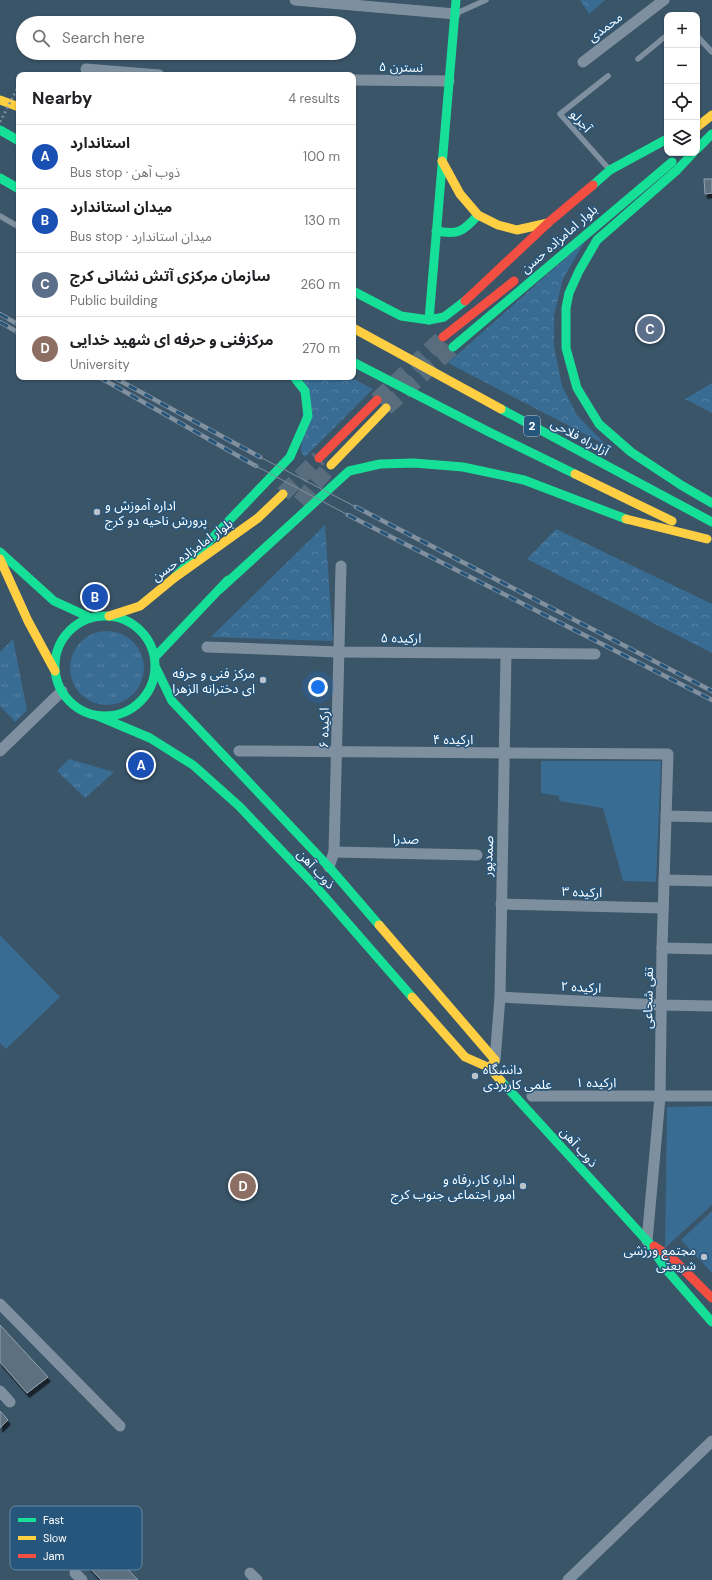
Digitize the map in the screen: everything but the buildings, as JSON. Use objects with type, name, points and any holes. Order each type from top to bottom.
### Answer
[{"type":"main road","points":[[428,320],[456,0]]},
{"type":"main road","points":[[0,100],[16,107]]},
{"type":"main road","points":[[700,122],[709,117]]},
{"type":"main road","points":[[700,124],[709,117]]},
{"type":"main road","points":[[0,130],[16,139]]},
{"type":"main road","points":[[700,140],[712,130]]},
{"type":"main road","points":[[700,146],[712,134]]},
{"type":"main road","points":[[356,293],[401,316],[428,320],[444,317],[458,307],[550,222],[610,170],[664,141]]},
{"type":"main road","name":"بلوار امامزاده حسن","points":[[453,347],[615,208],[680,156]]},
{"type":"main road","points":[[690,156],[677,170],[597,240],[568,293],[566,308],[566,348],[577,388],[598,424],[631,452],[681,485],[712,503]]},
{"type":"main road","points":[[442,161],[460,194],[478,215],[498,225],[516,230],[550,222]]},
{"type":"main road","points":[[0,178],[16,187]]},
{"type":"main road","name":"بلوار امامزاده حسن","points":[[544,258],[575,234],[623,191]]},
{"type":"main road","points":[[436,231],[451,234],[463,232],[478,215]]},
{"type":"main road","name":"بلوار امامزاده حسن","points":[[443,337],[518,278]]},
{"type":"main road","name":"آزادراه فلاحی","points":[[356,330],[578,451],[712,522]]},
{"type":"main road","name":"2","points":[[356,364],[496,436],[710,540]]},
{"type":"main road","points":[[174,578],[290,457],[308,416],[305,391],[296,380]]},
{"type":"main road","points":[[319,458],[377,400]]},
{"type":"main road","points":[[331,465],[386,408]]},
{"type":"main road","points":[[220,589],[349,471],[380,464],[414,463],[463,467],[524,480],[626,519],[710,540]]},
{"type":"main road","name":"بلوار امامزاده حسن","points":[[109,616],[140,606],[174,578],[258,518],[283,494]]},
{"type":"main road","points":[[155,657],[220,589],[257,546],[289,513]]},
{"type":"main road","points":[[0,552],[54,601],[91,618]]},
{"type":"main road","points":[[0,559],[28,621],[55,671],[59,687],[69,701],[82,711],[98,716],[115,716],[131,710],[144,699],[152,684],[156,668],[155,657],[150,642],[139,629],[125,620],[109,616],[91,618],[75,625],[63,638],[56,654],[55,671]]},
{"type":"main road","name":"ذوب آهن","points":[[156,668],[172,701],[329,867],[492,1064],[648,1242],[665,1268],[712,1322]]},
{"type":"main road","name":"ذوب آهن","points":[[98,716],[150,738],[193,765],[239,806],[317,888],[465,1057],[492,1064]]},
{"type":"main road","points":[[317,888],[329,867]]},
{"type":"main road","name":"ذوب آهن","points":[[648,1242],[672,1258],[712,1298]]},
{"type":"street","points":[[295,0],[455,14]]},
{"type":"street","name":"محمدی","points":[[583,62],[664,0]]},
{"type":"street","points":[[86,69],[122,72]]},
{"type":"street","name":"نسترن ۵","points":[[356,80],[449,81]]},
{"type":"street","name":"ارکیده ۶","points":[[329,867],[334,852],[341,566]]},
{"type":"street","name":"ارکیده ۵","points":[[207,647],[339,652],[595,654]]},
{"type":"street","name":"صمدپور","points":[[492,1064],[500,998],[506,654]]},
{"type":"street","points":[[0,751],[62,691]]},
{"type":"street","name":"ارکیده ۴","points":[[239,751],[668,754]]},
{"type":"street","name":"تقی شجاعی","points":[[648,1242],[660,1097],[662,948],[668,754]]},
{"type":"street","points":[[666,816],[712,817]]},
{"type":"street","name":"صدرا","points":[[334,852],[477,855]]},
{"type":"street","points":[[664,880],[712,881]]},
{"type":"street","name":"ارکیده ۳","points":[[501,904],[663,908]]},
{"type":"street","points":[[662,948],[712,949]]},
{"type":"street","name":"ارکیده ۲","points":[[500,998],[661,1006],[712,1006]]},
{"type":"street","name":"ارکیده ۱","points":[[532,1096],[712,1096]]},
{"type":"street","points":[[0,1304],[120,1426]]},
{"type":"street","points":[[0,1391],[10,1402]]},
{"type":"street","points":[[568,1580],[712,1441]]},
{"type":"lane","points":[[455,14],[486,0]]},
{"type":"lane","points":[[638,59],[664,37]]},
{"type":"lane","points":[[700,39],[712,52]]},
{"type":"lane","name":"آجرلو","points":[[608,76],[560,114],[610,170]]},
{"type":"lane","points":[[0,216],[16,225]]},
{"type":"path","points":[[0,122],[16,93]]},
{"type":"green space","points":[[580,0],[605,0],[589,14]]},
{"type":"green space","points":[[585,241],[563,279],[554,315],[554,346],[562,386],[577,415],[606,445],[448,363]]},
{"type":"green space","points":[[304,380],[356,380],[373,389],[305,457],[301,452]]},
{"type":"green space","points":[[712,383],[712,413],[685,399]]},
{"type":"green space","points":[[325,525],[333,641],[211,637]]},
{"type":"green space","points":[[556,529],[712,604],[712,653],[527,559]]},
{"type":"green space","points":[[100,631],[114,631],[128,637],[138,647],[144,661],[142,682],[138,689],[128,699],[114,705],[100,705],[86,699],[76,689],[70,675],[70,661],[76,647],[86,637]]},
{"type":"green space","points":[[13,639],[27,710],[15,722],[0,706],[0,652]]},
{"type":"green space","points":[[69,759],[114,772],[85,798],[57,771]]},
{"type":"green space","points":[[541,761],[661,761],[656,882],[623,881],[603,808],[559,801],[559,796],[541,793]]},
{"type":"green space","points":[[0,935],[60,997],[6,1049],[0,1043]]},
{"type":"green space","points":[[712,1106],[712,1205],[665,1248],[667,1107]]},
{"type":"green space","name":"مجتمع ورزشی شریعتی","points":[[712,1211],[712,1273],[681,1240]]},
{"type":"tunnel","points":[[377,400],[443,337]]},
{"type":"tunnel","points":[[386,408],[453,347]]},
{"type":"tunnel","points":[[283,494],[319,458]]},
{"type":"tunnel","points":[[300,502],[331,465]]},
{"type":"tram line","points":[[260,457],[356,507]]},
{"type":"tram line","points":[[256,466],[348,515]]},
{"type":"railway","points":[[0,314],[16,323]]},
{"type":"railway","points":[[0,322],[16,331]]},
{"type":"railway","points":[[104,380],[256,466]]},
{"type":"railway","points":[[119,380],[260,457]]},
{"type":"railway","points":[[356,507],[712,691]]},
{"type":"railway","points":[[348,515],[712,700]]},
{"type":"traffic: fast","points":[[456,0],[429,320],[444,317],[465,301]]},
{"type":"traffic: fast","points":[[0,130],[16,139]]},
{"type":"traffic: fast","points":[[700,146],[712,134]]},
{"type":"traffic: fast","points":[[593,185],[610,170],[664,141]]},
{"type":"traffic: fast","points":[[690,156],[677,170],[597,240],[579,271],[569,293],[566,308],[566,348],[577,388],[599,424],[631,452],[681,485],[712,503]]},
{"type":"traffic: fast","points":[[453,347],[672,162]]},
{"type":"traffic: fast","points":[[0,178],[16,187]]},
{"type":"traffic: fast","points":[[436,231],[450,233],[460,231],[478,215]]},
{"type":"traffic: fast","points":[[356,293],[401,316],[429,320]]},
{"type":"traffic: fast","points":[[356,364],[489,432],[575,474]]},
{"type":"traffic: fast","points":[[174,578],[290,457],[308,416],[305,391],[296,380]]},
{"type":"traffic: fast","points":[[501,409],[712,522]]},
{"type":"traffic: fast","points":[[220,589],[349,471],[380,464],[414,463],[463,467],[524,480],[626,519]]},
{"type":"traffic: fast","points":[[0,552],[54,601],[91,618]]},
{"type":"traffic: fast","points":[[155,657],[228,580]]},
{"type":"traffic: fast","points":[[105,616],[115,617],[133,624],[147,638],[154,656],[155,666],[154,676],[147,694],[133,708],[115,715],[105,716],[95,715],[77,708],[63,694],[56,676],[55,666],[56,656],[63,638],[77,624],[95,617],[105,616]]},
{"type":"traffic: fast","points":[[156,668],[172,701],[329,867],[379,925]]},
{"type":"traffic: fast","points":[[98,716],[150,738],[193,765],[239,806],[317,888],[412,997]]},
{"type":"traffic: fast","points":[[501,1081],[649,1243],[665,1268],[712,1322]]},
{"type":"traffic: slow","points":[[0,100],[16,106]]},
{"type":"traffic: slow","points":[[700,125],[712,115]]},
{"type":"traffic: slow","points":[[442,161],[460,194],[478,215],[498,225],[517,230],[548,223]]},
{"type":"traffic: slow","points":[[356,330],[501,409]]},
{"type":"traffic: slow","points":[[331,465],[386,408]]},
{"type":"traffic: slow","points":[[575,474],[672,521]]},
{"type":"traffic: slow","points":[[109,616],[140,606],[174,578],[258,518],[283,494]]},
{"type":"traffic: slow","points":[[626,519],[707,539]]},
{"type":"traffic: slow","points":[[0,559],[28,621],[55,671]]},
{"type":"traffic: slow","points":[[379,925],[495,1060],[490,1068]]},
{"type":"traffic: slow","points":[[412,997],[465,1057],[490,1068],[501,1081]]},
{"type":"traffic: jam","points":[[465,301],[549,222],[593,185]]},
{"type":"traffic: jam","points":[[443,337],[514,281]]},
{"type":"traffic: jam","points":[[319,458],[377,400]]},
{"type":"traffic: jam","points":[[654,1246],[672,1258],[712,1298]]},
{"type":"place","name":"سازمان مرکزی آتش نشانی کرج","points":[[650,329]]},
{"type":"place","name":"اداره آموزش و پرورش ناحیه دو کرج","points":[[97,512]]},
{"type":"place","name":"میدان استاندارد","points":[[95,597]]},
{"type":"place","name":"مرکز فنی و حرفه ای دخترانه الزهرا","points":[[263,680]]},
{"type":"place","name":"استاندارد","points":[[141,765]]},
{"type":"place","name":"دانشگاه علمی کاربردی","points":[[475,1076]]},
{"type":"place","name":"مرکزفنی و حرفه ای شهید خدایی","points":[[243,1186]]},
{"type":"place","name":"اداره کار،رفاه و امور اجتماعی جنوب کرج","points":[[523,1186]]},
{"type":"place","name":"مجتمع ورزشی شریعتی","points":[[704,1257]]}]
